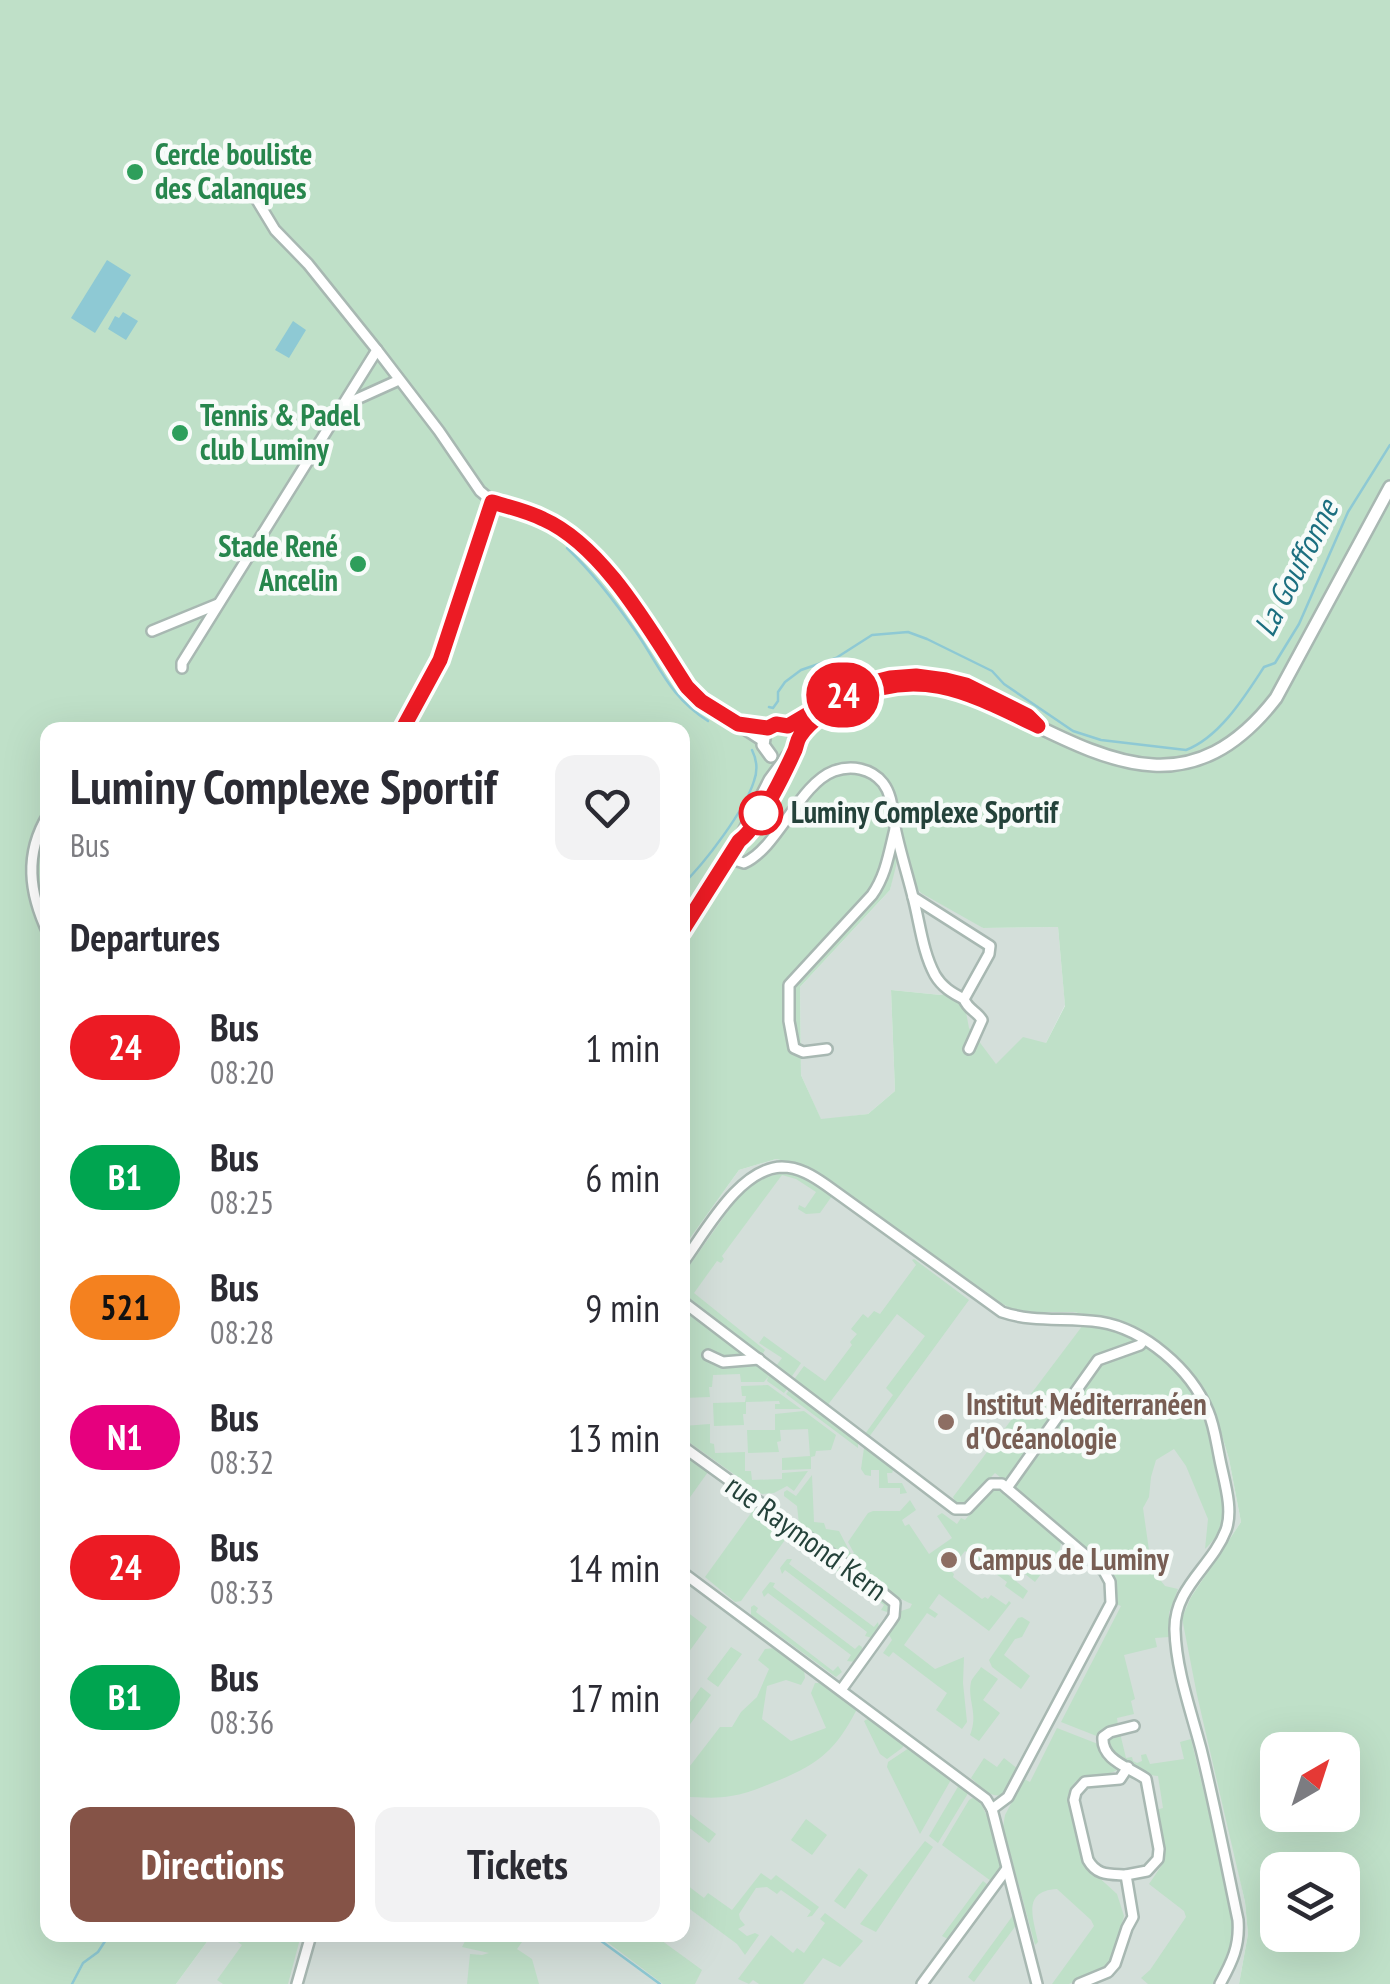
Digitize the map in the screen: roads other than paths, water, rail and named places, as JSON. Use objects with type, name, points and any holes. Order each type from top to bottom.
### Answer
[{"type":"street","points":[[249,187],[275,230],[308,264],[377,350],[480,492],[492,502],[544,519],[589,553],[616,582],[687,687],[701,701],[762,741],[771,756],[787,757]]},
{"type":"street","points":[[182,668],[377,350]]},
{"type":"street","points":[[345,404],[399,380]]},
{"type":"street","points":[[794,734],[870,690],[891,684],[931,684],[974,696],[1118,762],[1166,765],[1209,755],[1258,722],[1276,698],[1390,487]]},
{"type":"street","points":[[406,722],[440,660],[492,502]]},
{"type":"street","points":[[152,631],[218,604]]},
{"type":"street","points":[[738,724],[768,728],[780,724],[794,734]]},
{"type":"street","points":[[762,741],[768,728]]},
{"type":"street","points":[[690,918],[770,780],[794,752],[794,734]]},
{"type":"street","points":[[770,780],[771,756]]},
{"type":"street","points":[[728,858],[744,863],[751,860],[829,773],[850,768],[867,772],[883,782],[891,798],[928,960],[951,992],[964,999]]},
{"type":"street","points":[[827,1049],[802,1052],[794,1048],[789,985],[880,884],[895,826]]},
{"type":"street","points":[[40,835],[30,874],[40,918]]},
{"type":"street","points":[[913,896],[990,946],[964,999],[966,1007],[982,1020],[969,1049]]},
{"type":"street","points":[[690,1253],[749,1179],[781,1167],[800,1170],[1002,1312],[1034,1320],[1104,1323],[1144,1340],[1183,1372],[1198,1390],[1215,1432],[1230,1513],[1226,1530],[1181,1598],[1175,1629],[1178,1658],[1238,1920],[1236,1954],[1220,1984]]},
{"type":"street","points":[[690,1308],[955,1509],[968,1510],[991,1484],[1002,1484],[1096,1562],[1110,1582],[1111,1602],[1008,1797],[992,1809]]},
{"type":"street","points":[[1007,1488],[1098,1360],[1144,1340]]},
{"type":"street","points":[[708,1355],[723,1362],[758,1359]]},
{"type":"street","name":"rue Raymond Kern","points":[[690,1452],[895,1603],[890,1622],[841,1690]]},
{"type":"street","points":[[690,1578],[986,1798],[1037,1984]]},
{"type":"street","points":[[1128,1768],[1120,1779],[1085,1782],[1076,1792],[1074,1800],[1088,1860],[1101,1874],[1147,1871],[1158,1859],[1146,1778],[1107,1754],[1102,1743],[1103,1736],[1110,1732],[1134,1726]]},
{"type":"street","points":[[922,1984],[1006,1870]]},
{"type":"street","points":[[1079,1984],[1108,1972],[1115,1964],[1133,1916],[1126,1875]]},
{"type":"street","points":[[296,1984],[309,1942]]},
{"type":"water","points":[[107,260],[131,275],[95,333],[71,318]]},
{"type":"water","points":[[123,312],[138,321],[126,340],[108,329],[115,316],[119,318]]},
{"type":"water","points":[[293,321],[306,330],[289,358],[275,350]]},
{"type":"waterway","name":"La Gouffonne","points":[[769,707],[773,708],[778,701],[778,692],[785,682],[801,670],[836,658],[872,635],[908,632],[992,671],[1004,684],[1073,731],[1101,740],[1186,750],[1221,726],[1264,667],[1275,663],[1299,624],[1348,512],[1390,445]]},
{"type":"waterway","points":[[567,548],[620,610],[675,691],[708,721]]},
{"type":"waterway","name":"La Gouffonne","points":[[690,877],[723,836],[749,793],[756,769],[752,750]]},
{"type":"waterway","name":"La Gouffonne","points":[[72,1984],[83,1963],[104,1942]]},
{"type":"waterway","points":[[603,1942],[660,1984]]},
{"type":"place","name":"Cercle bouliste des Calanques","points":[[135,172]]},
{"type":"place","name":"Tennis & Padel club Luminy","points":[[180,433]]},
{"type":"place","name":"Stade René Ancelin","points":[[358,564]]},
{"type":"place","name":"Luminy Complexe Sportif","points":[[761,813]]},
{"type":"place","name":"Institut Méditerranéen d'Océanologie","points":[[946,1422]]},
{"type":"place","name":"Campus de Luminy","points":[[949,1560]]}]
